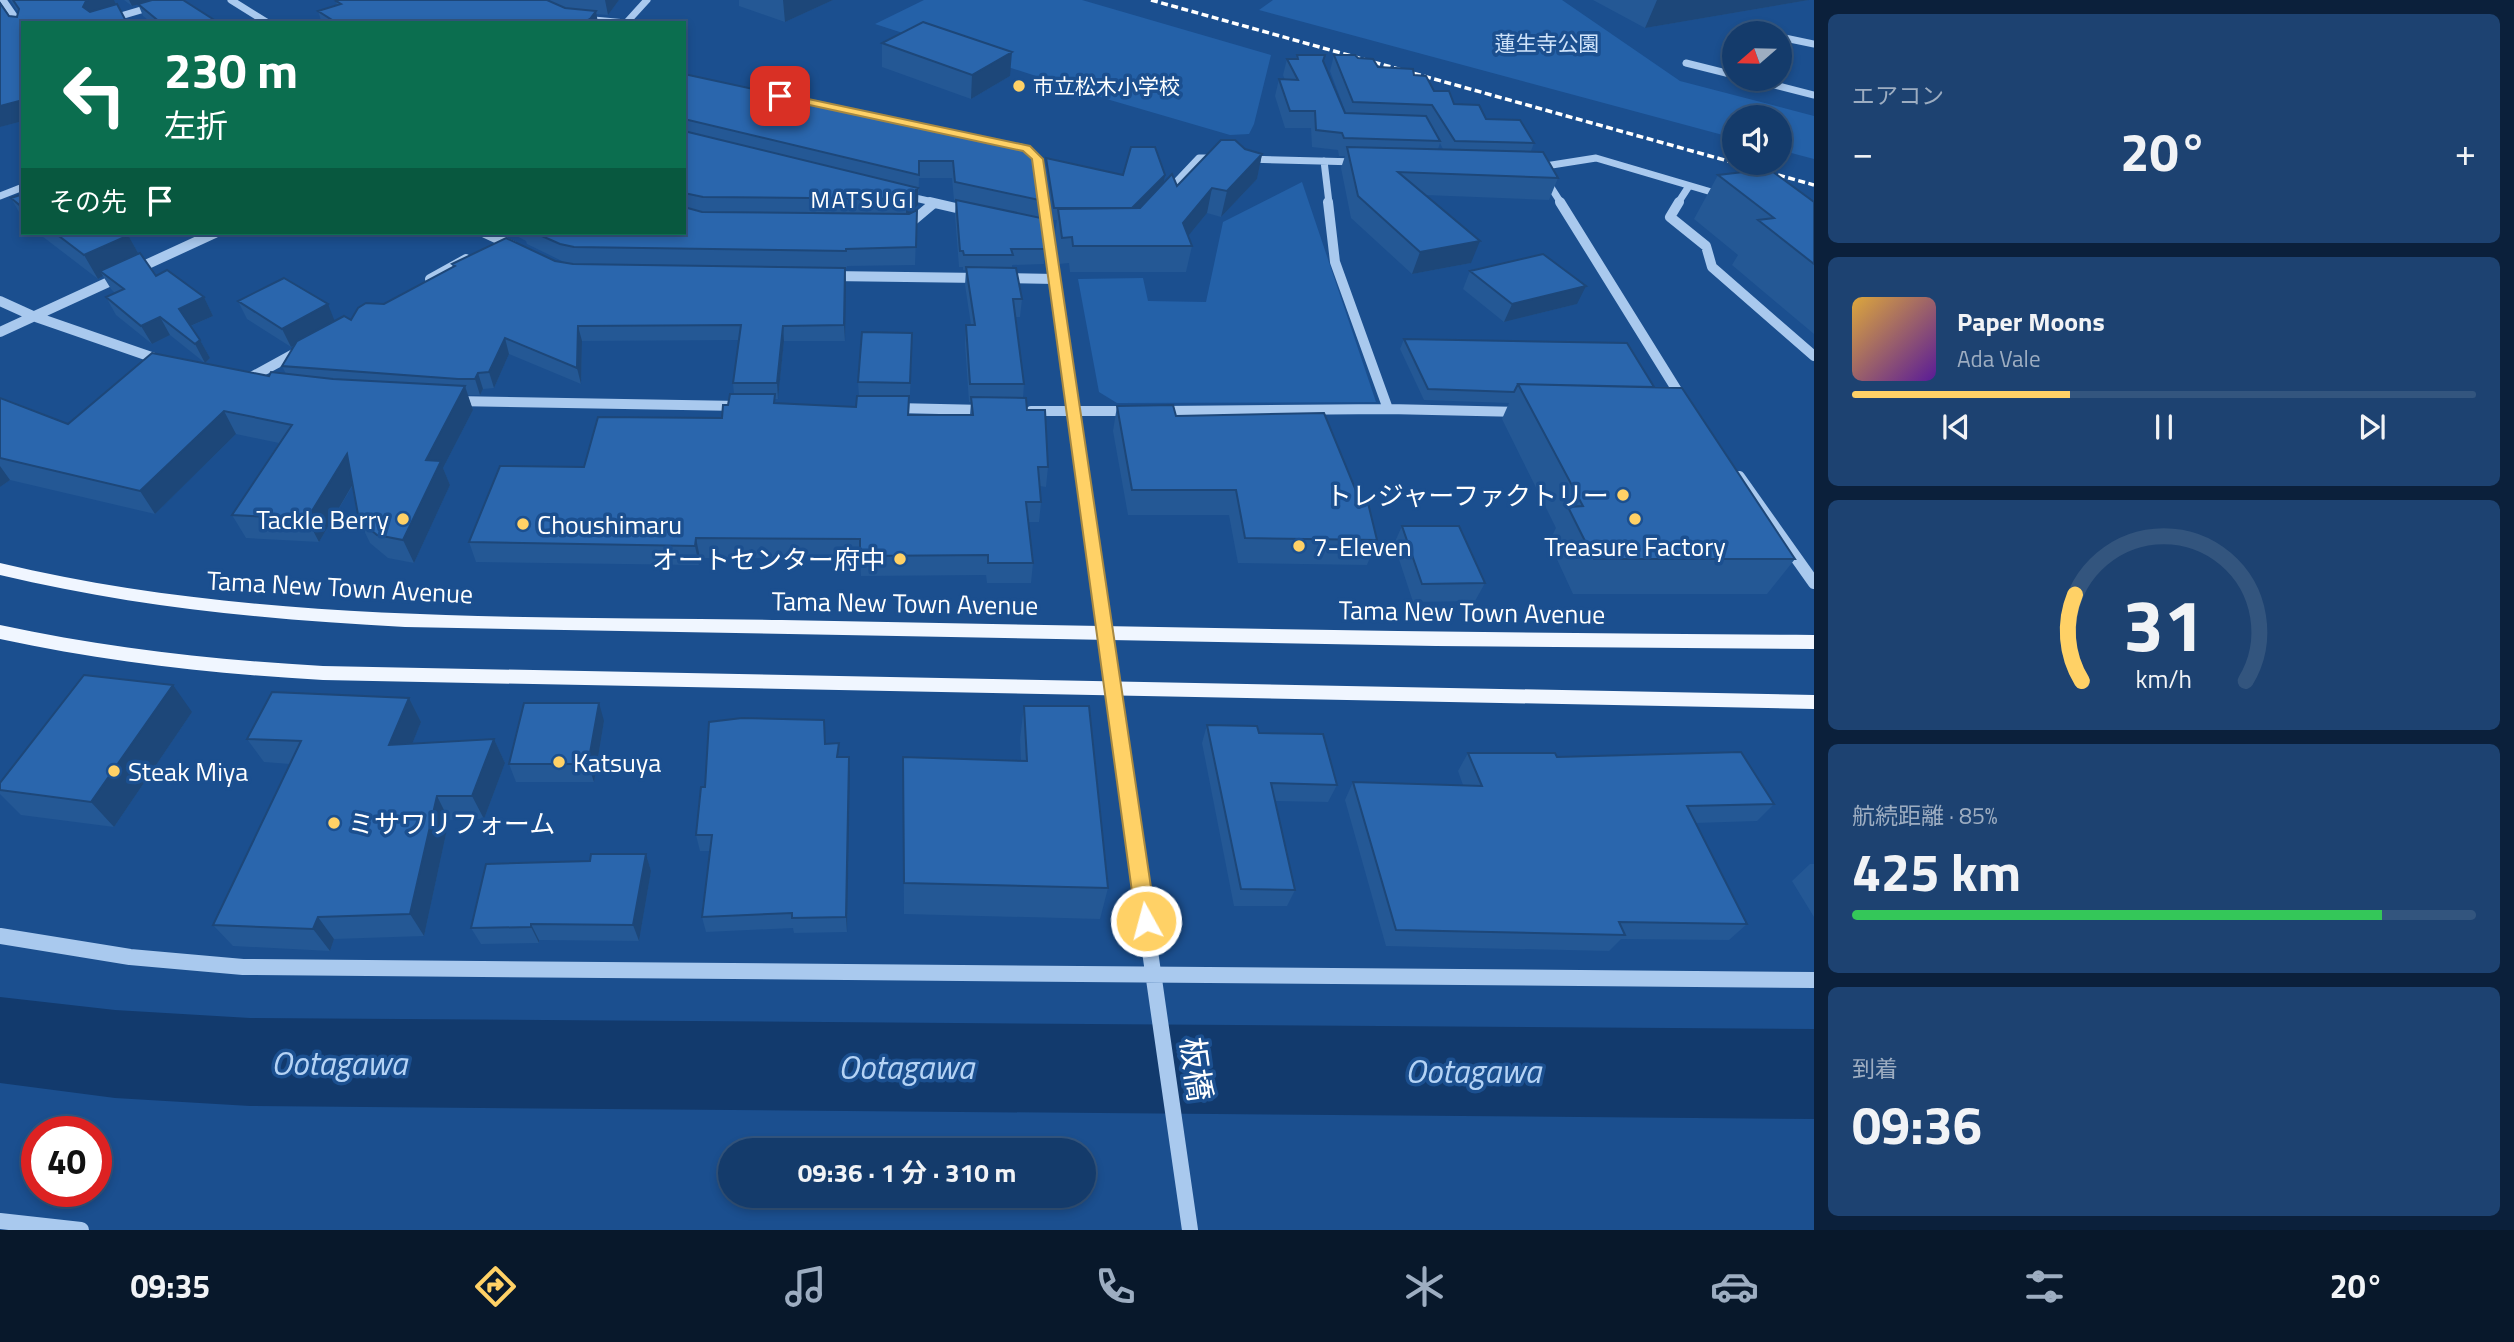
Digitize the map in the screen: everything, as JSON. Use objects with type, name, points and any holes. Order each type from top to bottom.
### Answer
[{"type":"main road","name":"Tama New Town Avenue","points":[[0,569],[128,596],[276,614],[405,620],[1814,642]]},
{"type":"main road","points":[[0,632],[149,659],[234,669],[323,674],[1814,702]]},
{"type":"street","points":[[3,0],[21,26]]},
{"type":"street","points":[[104,21],[175,0]]},
{"type":"street","points":[[233,0],[265,21]]},
{"type":"street","points":[[628,21],[647,0]]},
{"type":"street","points":[[571,18],[604,21]]},
{"type":"street","points":[[1792,39],[1814,44]]},
{"type":"street","points":[[1792,89],[1814,95]]},
{"type":"street","name":"板橋","points":[[1013,146],[1027,148],[1037,159],[1053,227],[1055,279],[1190,1230]]},
{"type":"street","points":[[1161,198],[1199,158],[1223,158]]},
{"type":"street","points":[[1236,158],[1364,162]]},
{"type":"street","points":[[1525,167],[1596,158],[1739,200]]},
{"type":"street","points":[[1324,161],[1335,262],[1388,410]]},
{"type":"street","points":[[1539,167],[1685,404]]},
{"type":"street","points":[[1689,186],[1670,217],[1706,246],[1713,267],[1814,356]]},
{"type":"street","points":[[0,196],[21,188]]},
{"type":"street","points":[[895,193],[985,214]]},
{"type":"street","points":[[895,224],[909,224],[934,203]]},
{"type":"street","points":[[1035,225],[1053,227]]},
{"type":"street","points":[[0,332],[211,235]]},
{"type":"street","points":[[487,235],[495,243],[519,249]]},
{"type":"street","points":[[419,285],[474,255]]},
{"type":"street","points":[[818,276],[1055,279]]},
{"type":"street","points":[[0,301],[33,316],[177,366]]},
{"type":"street","points":[[270,385],[240,379],[306,347]]},
{"type":"street","points":[[436,400],[746,406]]},
{"type":"street","points":[[883,408],[992,410]]},
{"type":"street","points":[[1020,410],[1527,412]]},
{"type":"street","points":[[1731,467],[1814,583]]},
{"type":"street","points":[[0,936],[130,957],[243,967],[1814,980]]},
{"type":"street","points":[[5,1224],[81,1230]]},
{"type":"lane","points":[[1686,63],[1722,72]]},
{"type":"green space","points":[[924,0],[1082,0],[1271,55],[1254,124],[1249,134],[1230,135],[1110,100],[875,24]]},
{"type":"green space","name":"蓮生寺公園","points":[[1273,0],[1562,0],[1680,81],[1772,105],[1722,105],[1722,135],[1259,10]]},
{"type":"green space","name":"蓮生寺公園","points":[[1792,110],[1814,116],[1814,159],[1792,153]]},
{"type":"green space","points":[[1302,182],[1376,402],[1117,403],[1099,392],[1078,279],[1143,278],[1148,301],[1206,302],[1223,222]]},
{"type":"building","points":[[13,0],[88,0],[83,7],[90,12],[117,4],[126,21],[21,21],[21,101],[0,106],[0,3],[9,16],[17,17],[19,9]]},
{"type":"building","points":[[152,0],[183,0],[216,21],[159,21],[138,4]]},
{"type":"building","points":[[547,0],[565,8],[596,11],[586,21],[334,21],[318,11],[341,4],[336,1]]},
{"type":"building","points":[[923,22],[1012,52],[972,75],[882,43]]},
{"type":"building","points":[[1297,55],[1325,55],[1323,61],[1345,113],[1426,116],[1440,141],[1344,138],[1342,133],[1316,130],[1315,111],[1290,111],[1279,79],[1298,80],[1287,59],[1298,59]]},
{"type":"building","points":[[1334,55],[1355,55],[1358,58],[1373,59],[1378,67],[1413,69],[1414,75],[1426,76],[1434,91],[1449,91],[1454,104],[1479,105],[1486,119],[1520,120],[1534,143],[1455,141],[1432,105],[1353,102]]},
{"type":"building","points":[[686,74],[753,89],[756,87],[919,126],[1033,149],[1039,200],[955,182],[953,161],[919,161],[919,175],[686,119]]},
{"type":"building","points":[[686,131],[918,188],[906,199],[703,197],[686,193]]},
{"type":"building","points":[[1221,140],[1235,140],[1245,149],[1262,154],[1227,191],[1212,188],[1183,223],[1192,246],[1073,246],[1072,237],[1062,238],[1058,209],[1140,208],[1172,174],[1177,186]]},
{"type":"building","points":[[1131,147],[1155,147],[1165,175],[1132,208],[1054,208],[1046,158],[1123,175]]},
{"type":"building","points":[[1347,147],[1543,152],[1558,178],[1398,172],[1480,241],[1420,252],[1358,196]]},
{"type":"building","points":[[1718,175],[1777,175],[1814,202],[1814,264],[1758,220],[1774,218]]},
{"type":"building","points":[[21,195],[21,206],[11,198]]},
{"type":"building","points":[[956,200],[1041,218],[1046,249],[1011,249],[1013,255],[964,255],[963,251],[960,251]]},
{"type":"building","points":[[686,208],[702,212],[909,214],[917,210],[916,247],[846,251],[574,247],[540,235],[686,235]]},
{"type":"building","points":[[58,235],[127,236],[84,255]]},
{"type":"building","points":[[506,238],[555,261],[573,264],[845,268],[844,325],[783,326],[777,383],[733,383],[741,325],[578,326],[577,368],[505,338],[489,372],[478,373],[475,379],[282,366],[297,341],[344,316],[351,320],[358,308],[366,303],[384,304],[455,266],[452,264]]},
{"type":"building","points":[[140,253],[156,276],[167,270],[204,297],[179,309],[200,340],[195,344],[160,317],[141,326],[106,297],[124,289],[100,271]]},
{"type":"building","points":[[1543,254],[1586,286],[1512,304],[1470,271]]},
{"type":"building","points":[[966,267],[1016,268],[1022,299],[1013,299],[1024,384],[970,384],[966,325],[975,325]]},
{"type":"building","points":[[284,278],[328,304],[282,329],[238,301]]},
{"type":"building","points":[[862,332],[912,333],[910,383],[858,382]]},
{"type":"building","points":[[1404,339],[1627,343],[1654,387],[1518,384],[1514,392],[1428,389]]},
{"type":"building","points":[[152,353],[269,376],[271,372],[333,379],[465,386],[426,460],[441,461],[403,540],[377,535],[359,520],[347,454],[307,519],[232,515],[292,425],[224,411],[140,491],[0,458],[0,398],[68,424]]},
{"type":"building","points":[[1518,384],[1682,388],[1795,559],[1594,559],[1568,507],[1583,506]]},
{"type":"building","points":[[730,394],[775,394],[774,403],[856,407],[857,396],[909,396],[908,415],[973,415],[971,397],[1026,398],[1027,410],[1045,410],[1048,467],[1038,467],[1041,502],[1026,502],[1033,563],[988,563],[988,555],[860,556],[860,539],[696,538],[695,546],[469,542],[500,466],[584,467],[598,417],[722,418],[723,405],[728,405]]},
{"type":"building","points":[[1173,405],[1176,416],[1324,413],[1361,503],[1368,503],[1377,540],[1245,538],[1236,490],[1132,490],[1117,406]]},
{"type":"building","points":[[1402,526],[1459,526],[1485,583],[1422,584]]},
{"type":"building","points":[[84,675],[173,685],[91,802],[0,790],[0,783]]},
{"type":"building","points":[[272,692],[409,698],[389,745],[494,739],[472,796],[437,796],[410,914],[318,917],[313,929],[213,925],[301,741],[247,739]]},
{"type":"building","points":[[524,703],[599,703],[588,764],[509,764]]},
{"type":"building","points":[[1024,706],[1089,706],[1108,888],[904,883],[903,757],[1027,761]]},
{"type":"building","points":[[742,718],[824,720],[825,744],[839,743],[837,757],[849,757],[846,917],[792,918],[792,913],[702,917],[712,835],[696,835],[701,787],[705,787],[709,722]]},
{"type":"building","points":[[1207,725],[1257,726],[1259,733],[1323,734],[1337,785],[1271,783],[1295,890],[1241,889]]},
{"type":"building","points":[[1741,752],[1774,804],[1687,806],[1747,924],[1619,922],[1625,935],[1396,930],[1353,782],[1482,786],[1468,753],[1555,753],[1557,757]]},
{"type":"building","points":[[591,854],[646,854],[633,925],[531,924],[531,927],[471,928],[486,864],[590,861]]},
{"type":"waterway","name":"Ootagawa","points":[[0,1040],[115,1054],[250,1062],[1814,1074]]},
{"type":"railway","points":[[1151,0],[1814,185]]},
{"type":"place","name":"市立松木小学校","points":[[1019,86]]},
{"type":"place","name":"トレジャーファクトリー","points":[[1623,495]]},
{"type":"place","name":"Tackle Berry","points":[[403,519]]},
{"type":"place","name":"Treasure Factory","points":[[1635,519]]},
{"type":"place","name":"Choushimaru","points":[[523,524]]},
{"type":"place","name":"7-Eleven","points":[[1299,546]]},
{"type":"place","name":"オートセンター府中","points":[[900,559]]},
{"type":"place","name":"Katsuya","points":[[559,762]]},
{"type":"place","name":"Steak Miya","points":[[114,771]]},
{"type":"place","name":"ミサワリフォーム","points":[[334,823]]},
{"type":"district","name":"MATSUGI","points":[[863,199]]},
{"type":"route","points":[[780,96],[1027,148],[1037,159],[1125,756],[1146,921]]}]
